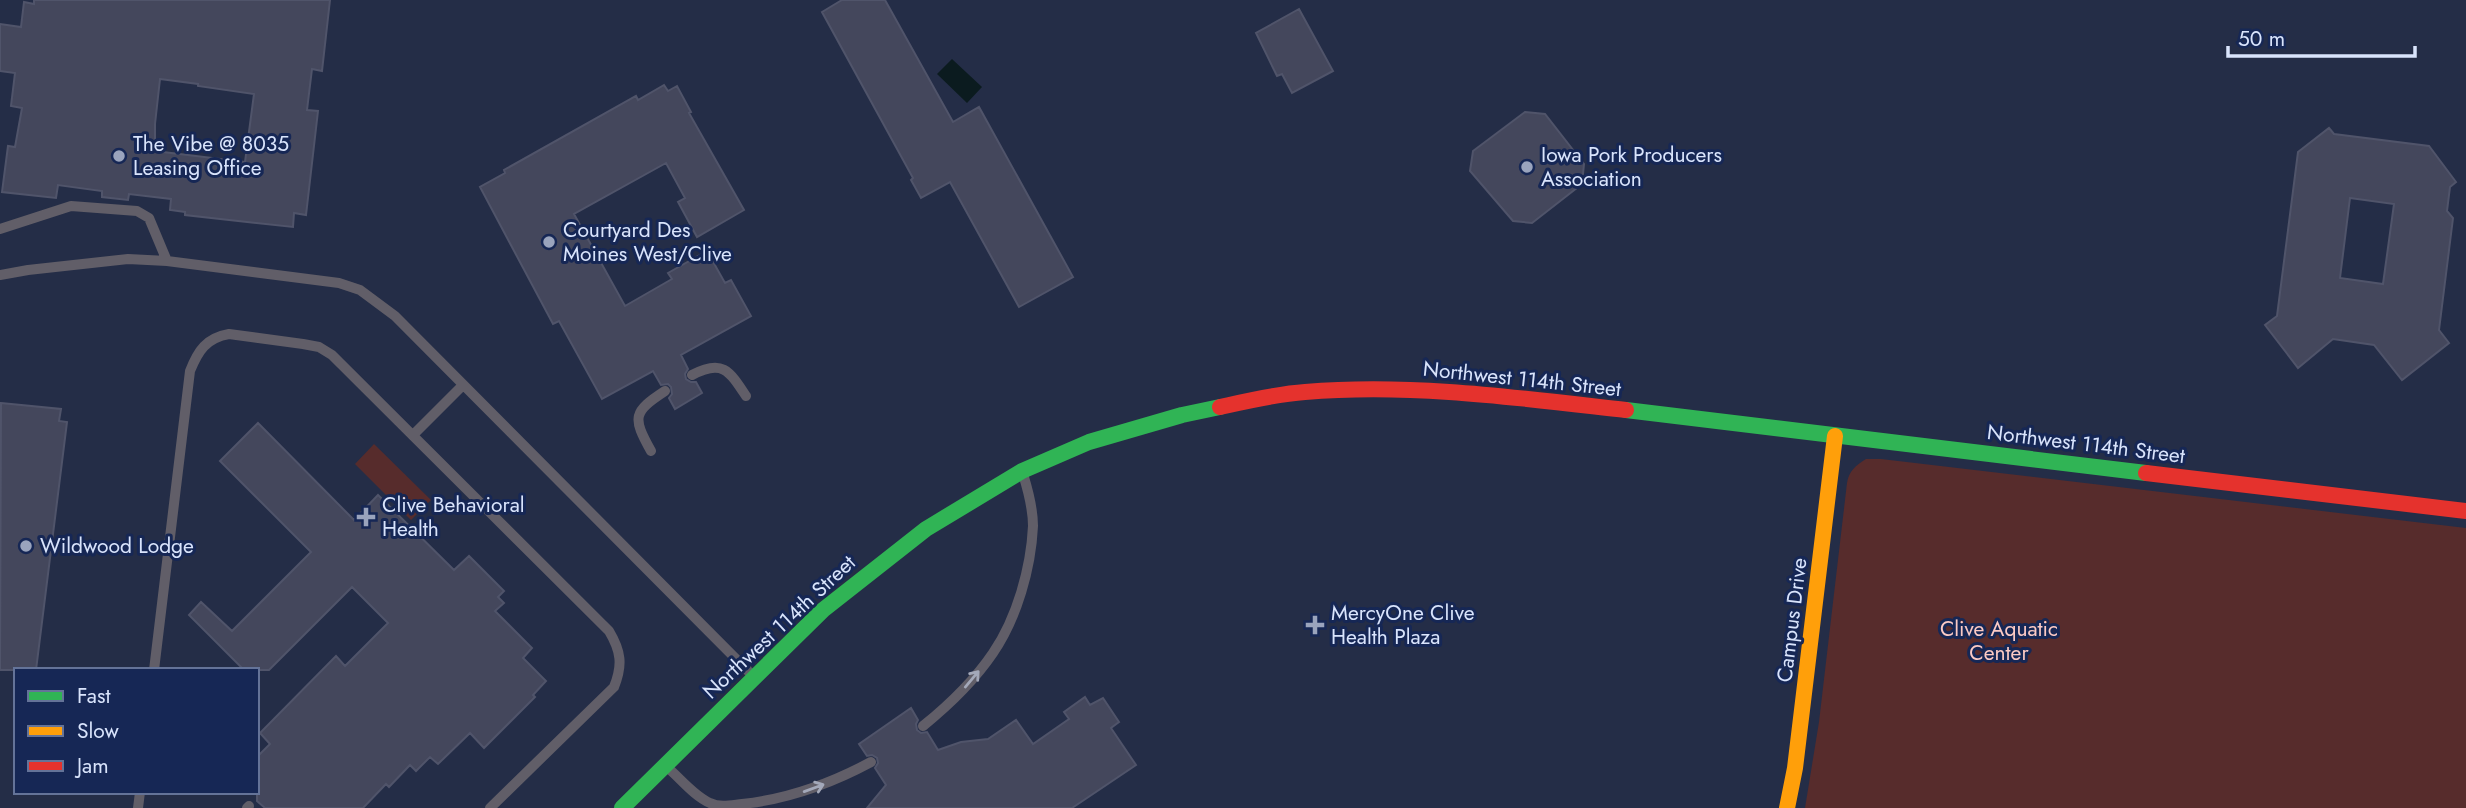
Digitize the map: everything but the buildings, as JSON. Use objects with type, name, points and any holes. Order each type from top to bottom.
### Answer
[{"type":"street","name":"Northwest 114th Street","points":[[622,808],[823,610],[875,566],[926,529],[1022,471],[1089,442],[1139,426],[1243,402],[1302,392],[1400,389],[1482,393],[2466,511]]},
{"type":"street","name":"Campus Drive","points":[[1787,808],[1796,768],[1835,436]]},
{"type":"lane","points":[[0,229],[71,206],[136,211],[149,218],[167,261]]},
{"type":"lane","points":[[0,275],[128,259],[167,261],[339,283],[360,290],[395,316],[754,676]]},
{"type":"lane","points":[[154,668],[190,372],[197,354],[216,336],[229,334],[318,348],[332,355],[609,631],[617,643],[621,657],[620,672],[614,687],[490,808]]},
{"type":"lane","points":[[692,376],[709,366],[720,368],[731,374],[746,396]]},
{"type":"lane","points":[[413,435],[463,385]]},
{"type":"lane","points":[[651,451],[641,433],[639,413],[642,406],[665,391]]},
{"type":"lane","points":[[923,726],[968,684],[994,653],[1009,622],[1025,576],[1033,524],[1030,497],[1022,471]]},
{"type":"lane","points":[[665,765],[710,804],[724,806],[789,797],[845,776],[871,762]]},
{"type":"green space","points":[[374,444],[431,500],[411,520],[355,464]]},
{"type":"green space","name":"Clive Aquatic Center","points":[[1866,459],[2466,528],[2466,808],[1805,808],[1819,722],[1847,483],[1853,469]]},
{"type":"shaded area","points":[[952,59],[982,87],[967,103],[937,74]]},
{"type":"traffic: fast","points":[[622,808],[823,610],[926,529],[1022,471],[1089,442],[1220,407]]},
{"type":"traffic: fast","points":[[1626,410],[2146,473]]},
{"type":"traffic: slow","points":[[1787,808],[1795,768],[1835,436]]},
{"type":"traffic: jam","points":[[1220,407],[1294,393],[1385,389],[1466,393],[1626,410]]},
{"type":"traffic: jam","points":[[2146,473],[2466,511]]},
{"type":"place","name":"The Vibe @ 8035 Leasing Office","points":[[119,156]]},
{"type":"place","name":"Iowa Pork Producers Association","points":[[1527,167]]},
{"type":"place","name":"Courtyard Des Moines West/Clive","points":[[549,242]]},
{"type":"place","name":"Clive Behavioral Health","points":[[366,517]]},
{"type":"place","name":"Wildwood Lodge","points":[[26,546]]},
{"type":"place","name":"MercyOne Clive Health Plaza","points":[[1315,625]]}]
